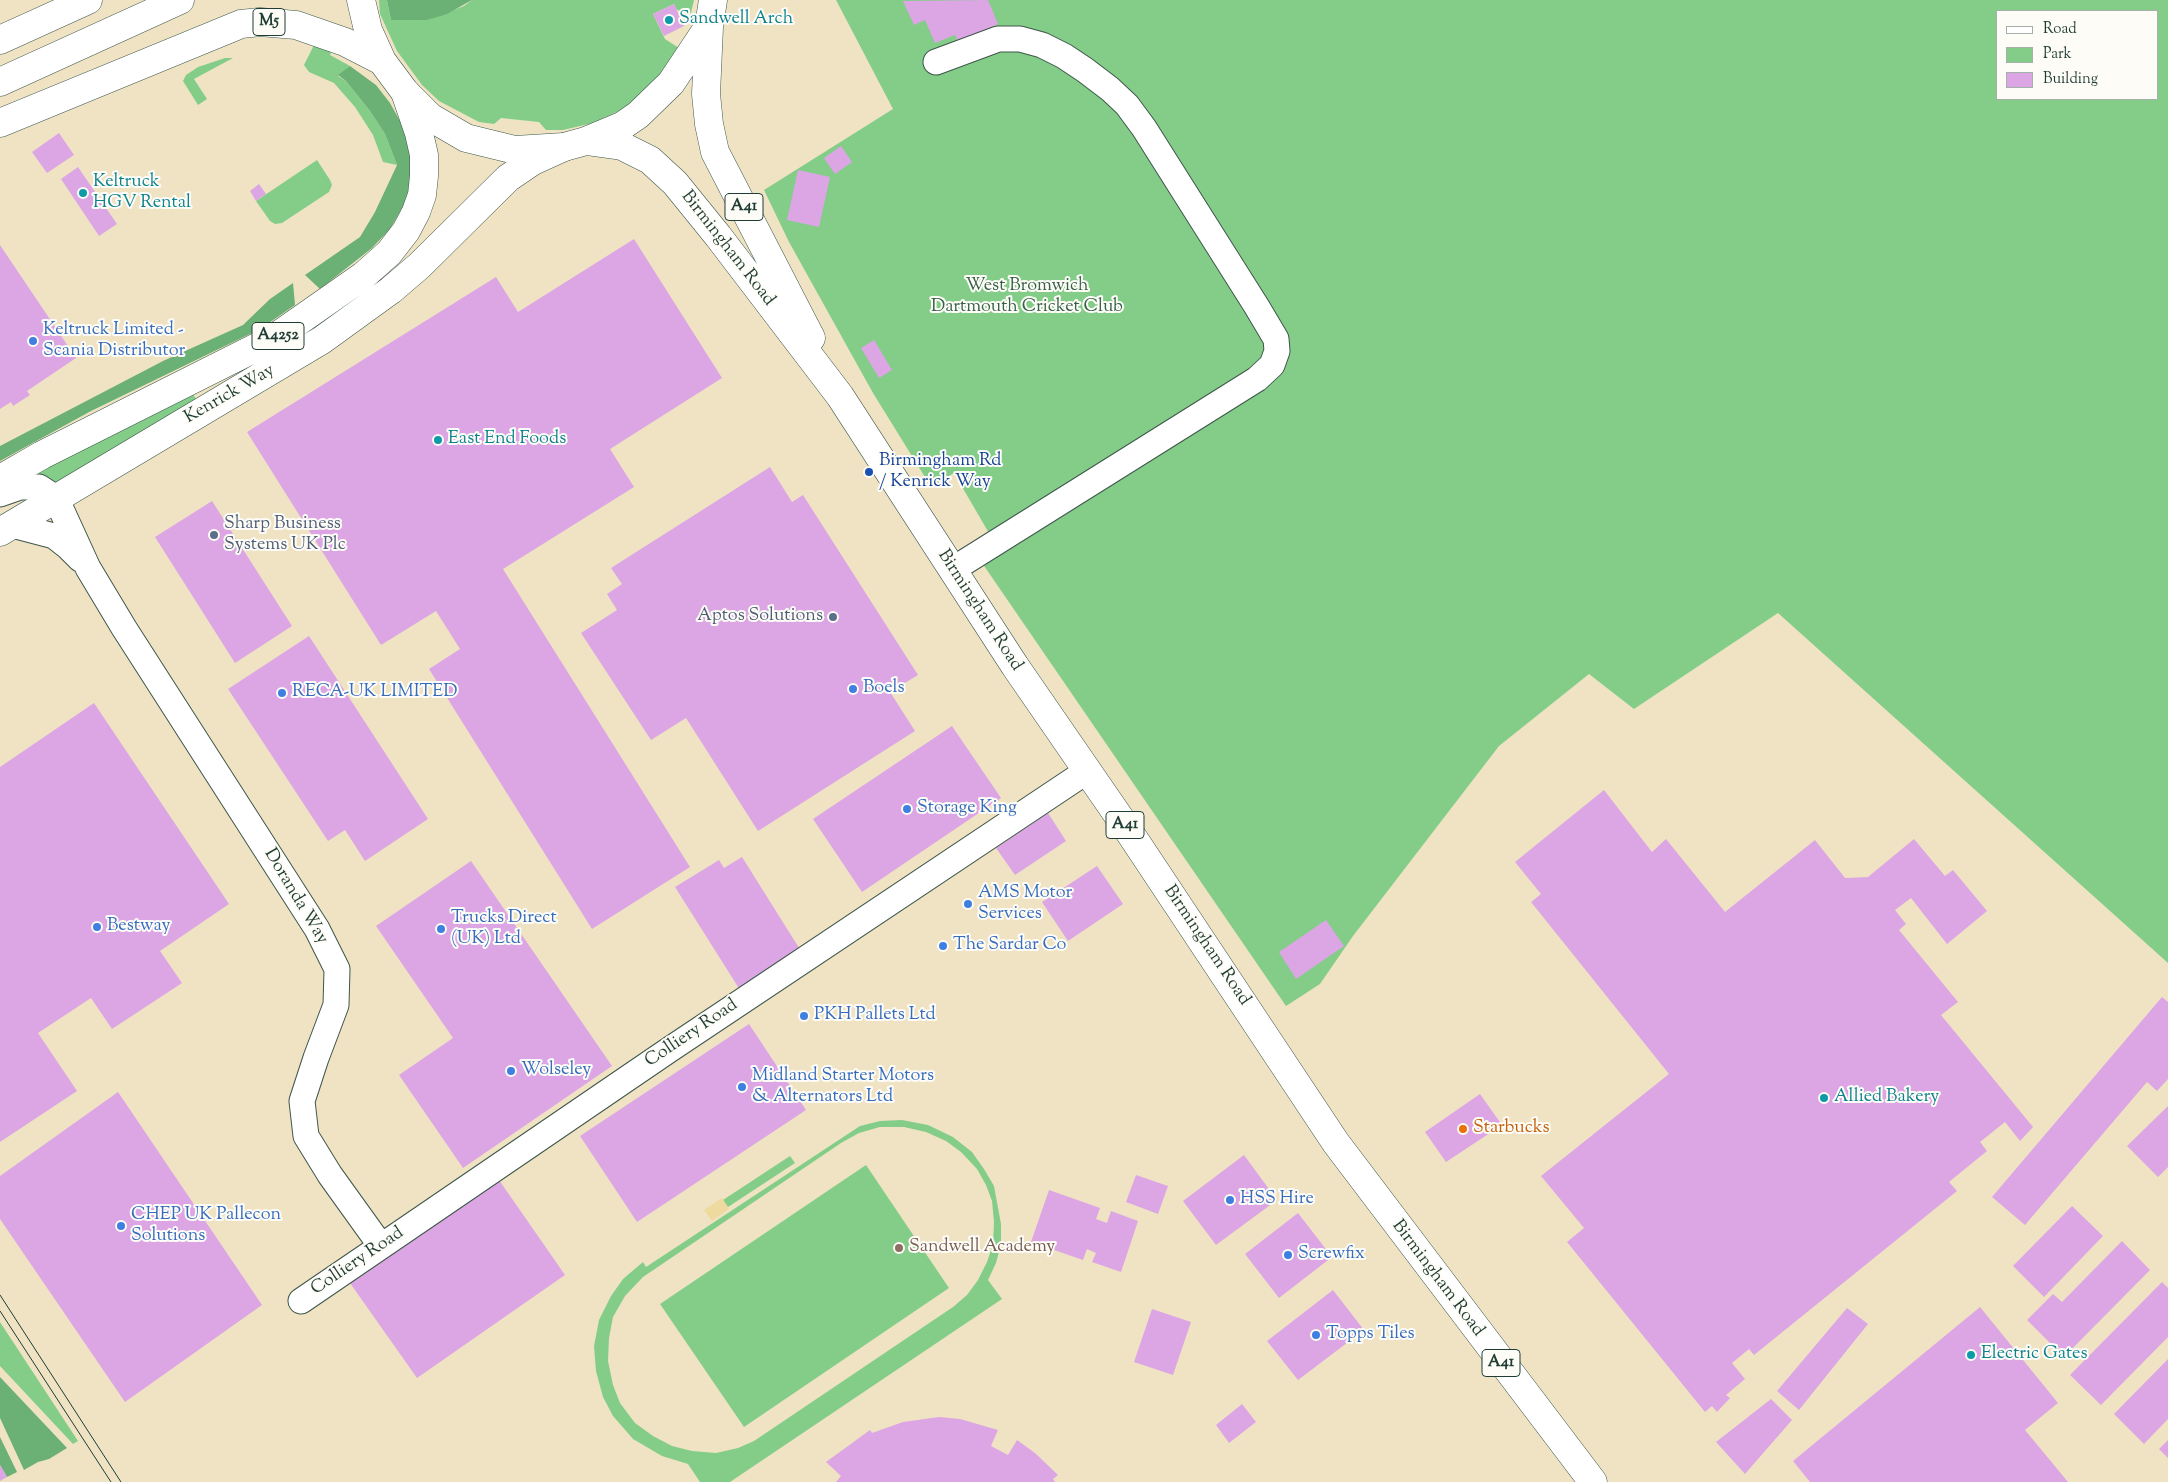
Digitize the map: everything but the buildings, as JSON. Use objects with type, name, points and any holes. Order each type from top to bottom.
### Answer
[{"type":"main road","points":[[0,40],[88,0]]},
{"type":"main road","points":[[0,82],[180,0]]},
{"type":"main road","name":"A41","points":[[362,0],[368,30],[382,60],[405,92],[430,118],[466,138],[515,150],[575,144],[622,126],[651,104],[671,83],[711,13]]},
{"type":"main road","name":"Birmingham Road","points":[[711,13],[706,94],[709,124],[715,152],[840,396]]},
{"type":"main road","name":"M5","points":[[0,123],[241,24],[260,22],[296,25],[346,42],[382,60]]},
{"type":"main road","name":"Kenrick Way","points":[[0,479],[42,455],[273,339],[363,276],[389,253],[406,231],[416,212],[422,195],[424,176],[424,155],[421,140],[405,92]]},
{"type":"main road","name":"Birmingham Road","points":[[575,144],[622,146],[650,160],[674,183],[718,236],[840,396],[952,570],[1336,1143],[1593,1482]]},
{"type":"main road","name":"Kenrick Way","points":[[6,528],[322,340],[391,290],[419,266],[508,178],[533,161],[575,144]]},
{"type":"street","points":[[936,62],[998,39],[1020,39],[1042,45],[1064,56],[1110,89],[1127,105],[1144,128],[1257,307],[1276,340],[1277,351],[1272,365],[1257,379],[952,570]]},
{"type":"street","points":[[0,494],[20,487],[39,487],[56,498]]},
{"type":"street","name":"Doranda Way","points":[[56,498],[88,568],[317,929],[337,969],[336,1005],[302,1101],[306,1136],[330,1175],[381,1246]]},
{"type":"street","name":"Doranda Way","points":[[6,528],[54,536],[68,547],[88,568]]},
{"type":"street","name":"Colliery Road","points":[[301,1301],[677,1044],[1087,771]]},
{"type":"green space","points":[[379,0],[387,0],[391,20],[427,20],[464,6],[472,0],[694,0],[690,17],[676,9],[674,4],[653,14],[665,39],[679,48],[661,75],[646,91],[623,109],[593,123],[563,130],[546,130],[539,122],[501,118],[494,124],[479,122],[439,101],[422,85],[397,51],[380,14]]},
{"type":"green space","points":[[387,0],[472,0],[447,14],[427,20],[391,20]]},
{"type":"green space","name":"West Bromwich Dartmouth Cricket Club","points":[[836,0],[2168,0],[2168,963],[1778,613],[1634,709],[1589,674],[1499,746],[1353,936],[1320,984],[1286,1006],[978,557],[993,540],[954,473],[937,483],[928,482],[873,393],[789,242],[764,190],[893,109]]},
{"type":"green space","points":[[314,45],[331,52],[330,55],[350,66],[338,76],[346,81],[370,111],[385,134],[397,165],[383,162],[373,135],[355,107],[334,83],[309,72],[304,65]]},
{"type":"green space","points":[[225,58],[233,58],[194,79],[207,99],[198,105],[183,81],[186,75],[198,67]]},
{"type":"green space","points":[[350,66],[376,85],[390,103],[400,121],[413,156],[415,171],[406,201],[390,229],[372,248],[320,289],[305,275],[360,237],[375,212],[397,165],[385,134],[370,111],[346,81],[338,75]]},
{"type":"green space","points":[[317,160],[332,185],[329,192],[282,223],[275,224],[270,221],[256,201]]},
{"type":"green space","points":[[293,283],[295,305],[260,329],[91,411],[0,461],[0,446],[163,361],[243,325],[270,299]]},
{"type":"green space","points":[[192,392],[198,403],[55,485],[40,476],[38,471]]},
{"type":"green space","points":[[902,1120],[928,1125],[953,1137],[972,1152],[984,1169],[994,1186],[1001,1224],[1001,1244],[996,1263],[988,1280],[1002,1299],[730,1482],[700,1482],[688,1464],[662,1456],[633,1439],[613,1416],[603,1397],[596,1371],[594,1346],[599,1320],[611,1296],[623,1279],[643,1262],[646,1267],[860,1126],[880,1121]],"holes":[[[880,1127],[904,1127],[926,1132],[946,1141],[961,1152],[977,1169],[986,1185],[992,1201],[994,1222],[993,1244],[978,1280],[967,1295],[953,1307],[754,1441],[738,1448],[716,1453],[692,1451],[672,1446],[653,1436],[635,1423],[620,1403],[613,1385],[608,1361],[609,1338],[613,1317],[625,1296],[643,1277],[841,1143],[859,1133]]]},
{"type":"green space","points":[[790,1156],[795,1163],[728,1207],[723,1200]]},
{"type":"green space","points":[[866,1165],[949,1288],[744,1427],[660,1304]]},
{"type":"green space","points":[[0,1322],[78,1441],[73,1444],[0,1366]]},
{"type":"green space","points":[[0,1377],[67,1448],[49,1459],[38,1462],[24,1470],[0,1418]]},
{"type":"green space","points":[[0,1437],[17,1472],[7,1477],[0,1465]]},
{"type":"sand","points":[[722,1198],[729,1209],[712,1221],[704,1210]]},
{"type":"tram line","points":[[0,1295],[121,1482]]},
{"type":"tram line","points":[[0,1311],[111,1482]]},
{"type":"place","name":"Sandwell Arch","points":[[669,20]]},
{"type":"place","name":"Keltruck HGV Rental","points":[[83,193]]},
{"type":"place","name":"Keltruck Limited - Scania Distributor","points":[[33,341]]},
{"type":"place","name":"East End Foods","points":[[438,440]]},
{"type":"place","name":"Birmingham Rd / Kenrick Way","points":[[869,472]]},
{"type":"place","name":"Sharp Business Systems UK Plc","points":[[214,535]]},
{"type":"place","name":"Aptos Solutions","points":[[833,617]]},
{"type":"place","name":"Boels","points":[[853,689]]},
{"type":"place","name":"RECA-UK LIMITED","points":[[282,693]]},
{"type":"place","name":"Storage King","points":[[907,809]]},
{"type":"place","name":"AMS Motor Services","points":[[968,904]]},
{"type":"place","name":"Bestway","points":[[97,927]]},
{"type":"place","name":"Trucks Direct (UK) Ltd","points":[[441,929]]},
{"type":"place","name":"The Sardar Co","points":[[943,946]]},
{"type":"place","name":"PKH Pallets Ltd","points":[[804,1016]]},
{"type":"place","name":"Wolseley","points":[[511,1071]]},
{"type":"place","name":"Midland Starter Motors & Alternators Ltd","points":[[742,1087]]},
{"type":"place","name":"Allied Bakery","points":[[1824,1098]]},
{"type":"place","name":"Starbucks","points":[[1463,1129]]},
{"type":"place","name":"HSS Hire","points":[[1230,1200]]},
{"type":"place","name":"CHEP UK Pallecon Solutions","points":[[121,1226]]},
{"type":"place","name":"Sandwell Academy","points":[[899,1248]]},
{"type":"place","name":"Screwfix","points":[[1288,1255]]},
{"type":"place","name":"Topps Tiles","points":[[1316,1335]]},
{"type":"place","name":"Electric Gates","points":[[1971,1355]]}]
